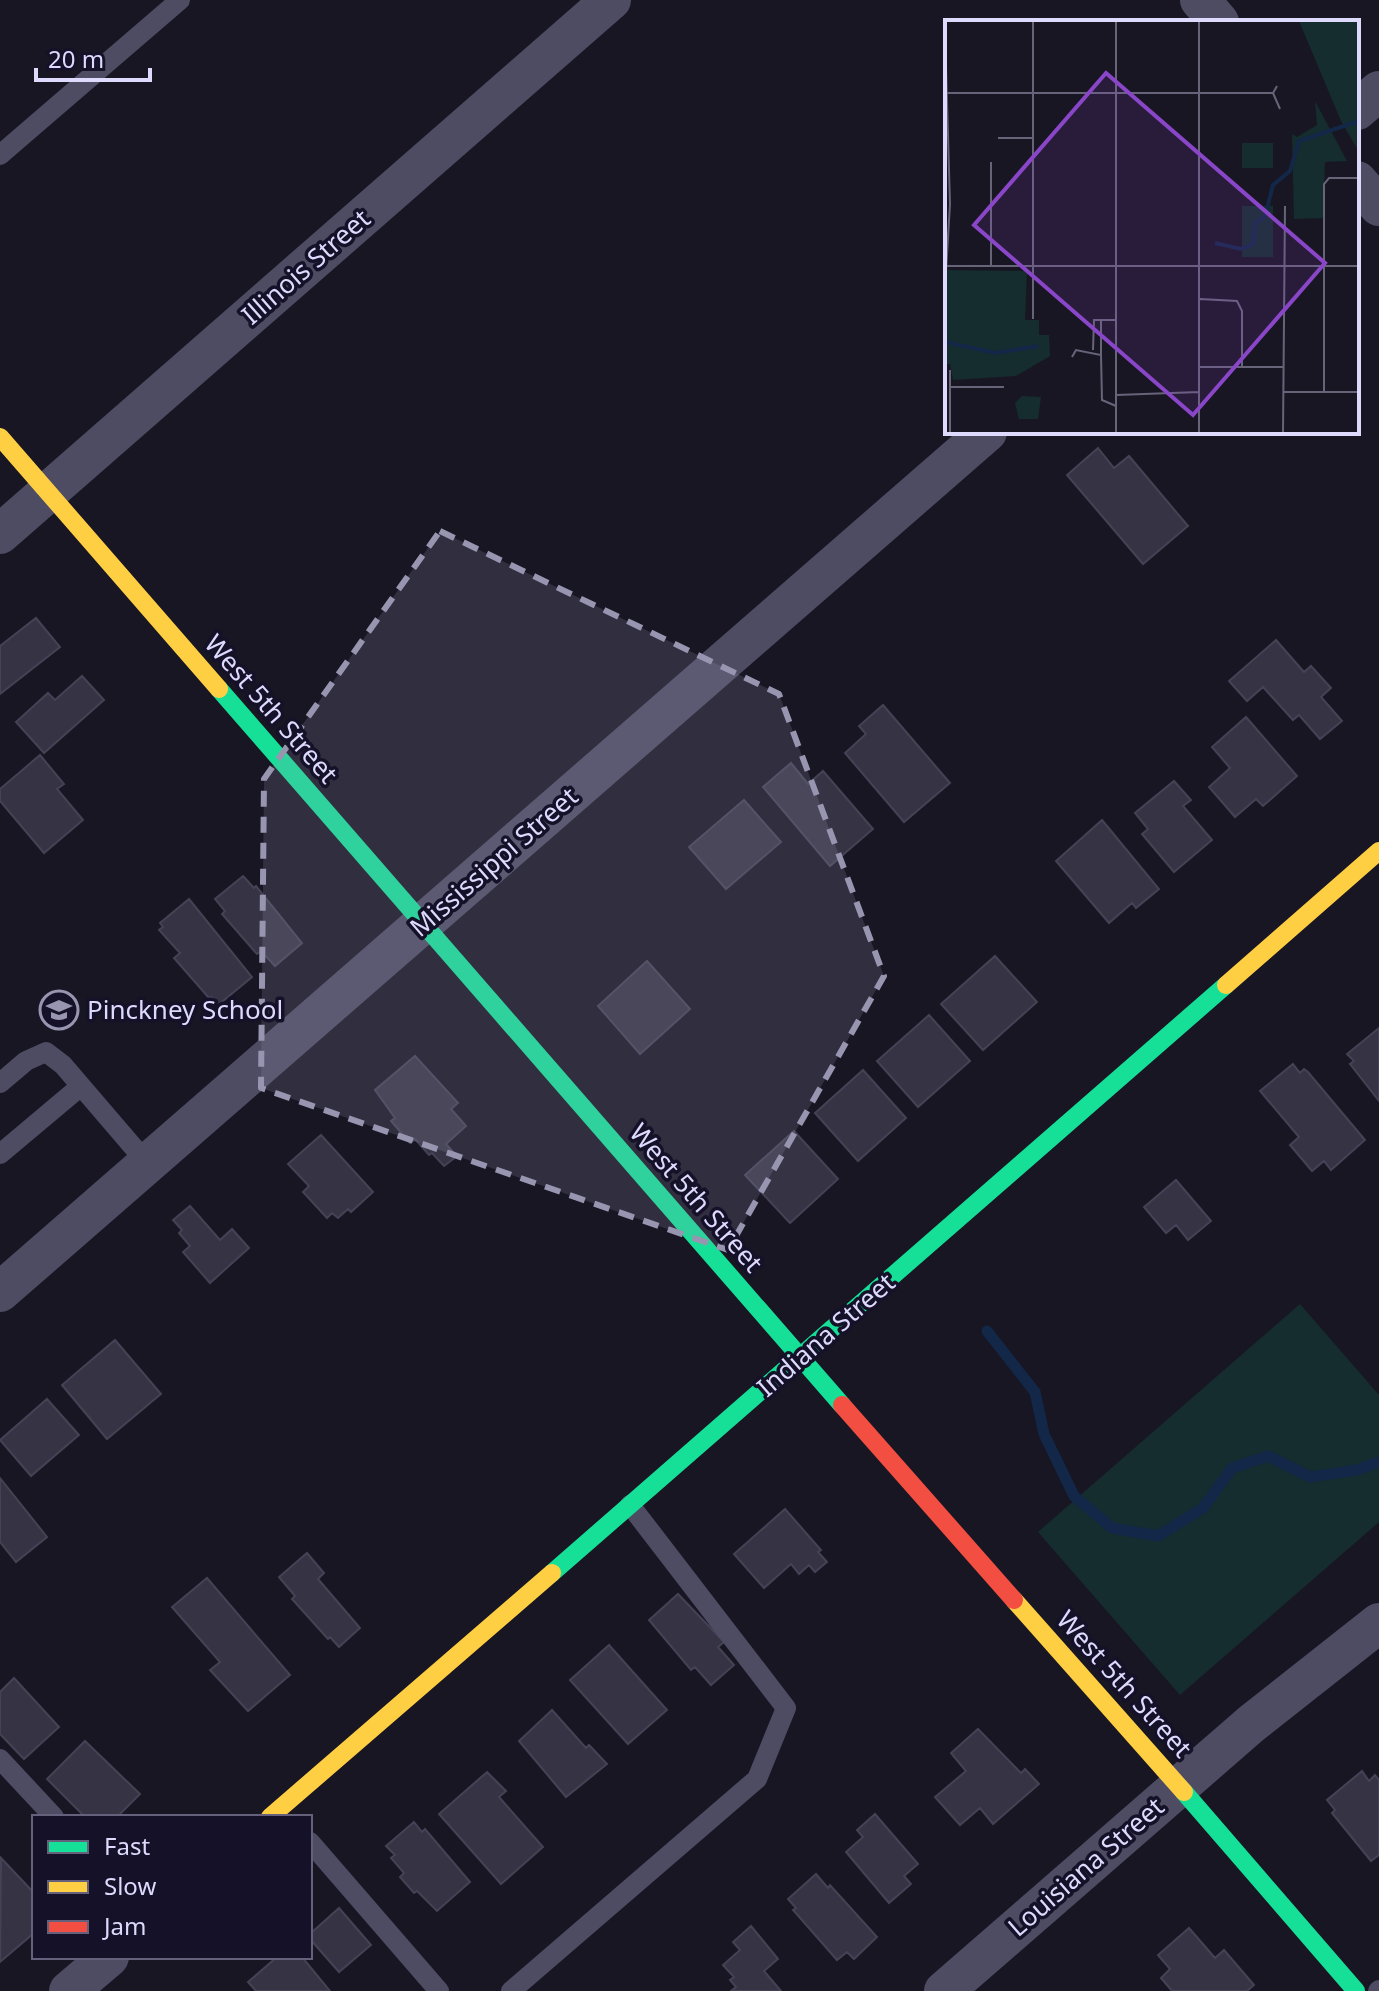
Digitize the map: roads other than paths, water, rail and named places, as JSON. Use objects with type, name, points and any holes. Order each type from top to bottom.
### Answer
[{"type":"street","name":"Illinois Street","points":[[0,534],[611,0]]},
{"type":"street","points":[[1200,0],[1217,20]]},
{"type":"street","points":[[1359,108],[1379,91]]},
{"type":"street","points":[[1359,183],[1379,206]]},
{"type":"street","name":"Mississippi Street","points":[[0,1292],[985,434]]},
{"type":"street","name":"West 5th Street","points":[[0,437],[1356,1991]]},
{"type":"street","name":"Indiana Street","points":[[279,1814],[1379,851]]},
{"type":"street","name":"Louisiana Street","points":[[944,1991],[1251,1724],[1379,1623]]},
{"type":"street","points":[[69,1991],[107,1959]]},
{"type":"lane","points":[[0,155],[180,0]]},
{"type":"lane","points":[[0,1083],[26,1061],[46,1052],[63,1065],[147,1163]]},
{"type":"lane","points":[[0,1154],[81,1086]]},
{"type":"lane","points":[[511,1991],[757,1779],[786,1708],[630,1505]]},
{"type":"lane","points":[[0,1759],[52,1815]]},
{"type":"lane","points":[[312,1844],[439,1991]]},
{"type":"waterway","points":[[987,1331],[1035,1392],[1044,1434],[1074,1496],[1112,1528],[1158,1536],[1203,1508],[1232,1468],[1268,1456],[1310,1477],[1357,1470],[1379,1462]]},
{"type":"place","name":"Pinckney School","points":[[59,1010]]}]
